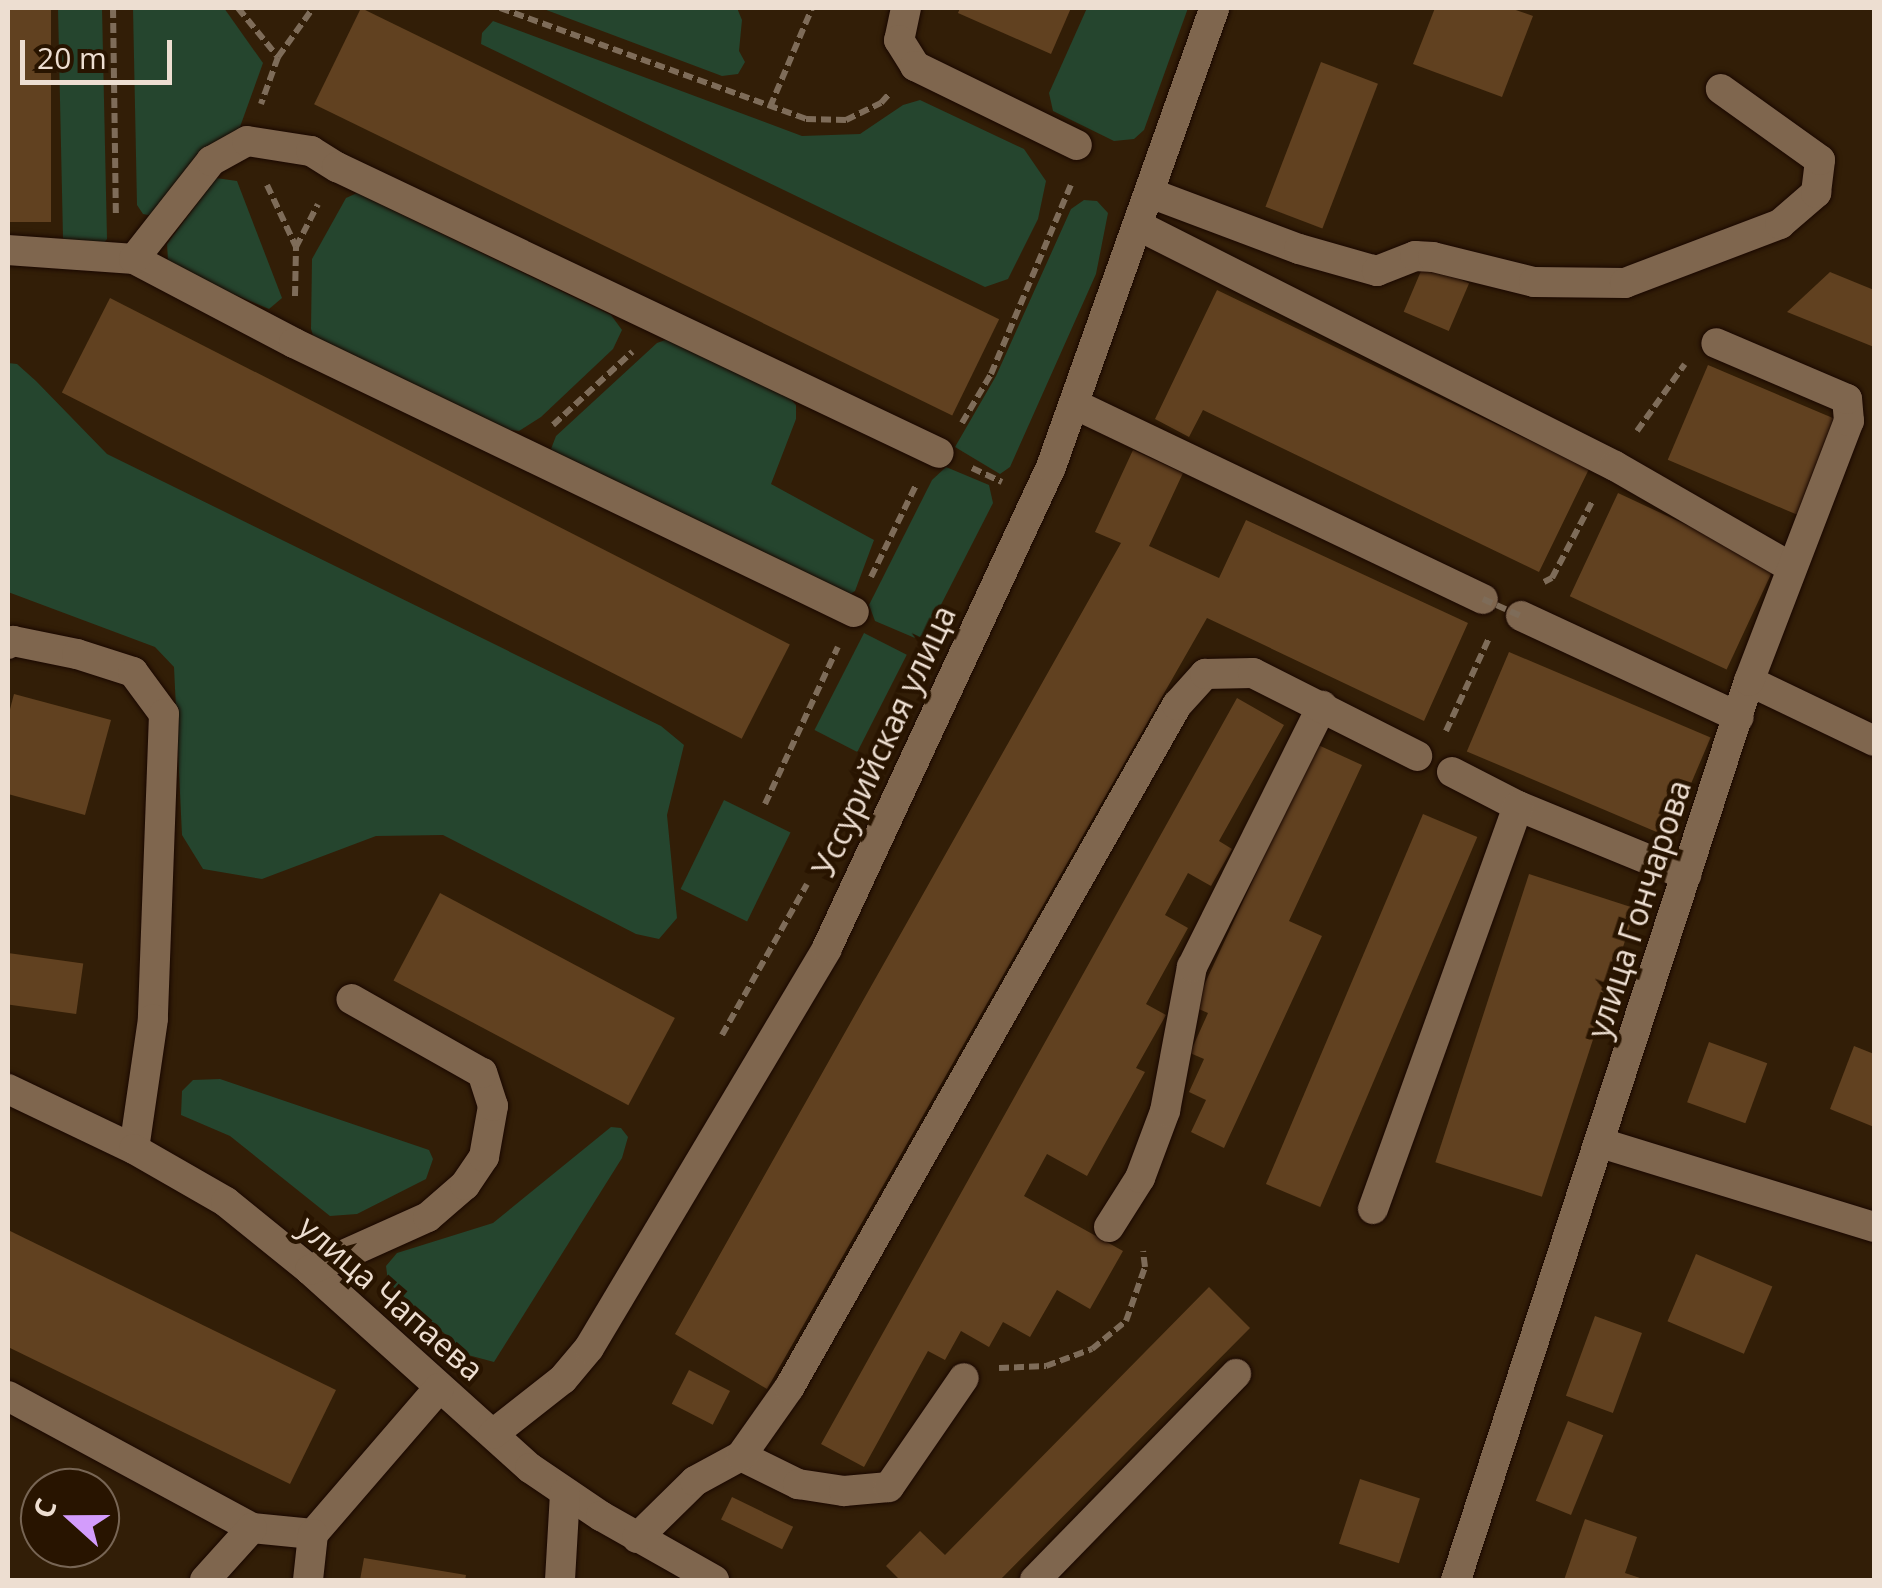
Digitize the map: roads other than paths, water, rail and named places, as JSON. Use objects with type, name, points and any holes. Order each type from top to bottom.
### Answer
[{"type":"street","points":[[906,8],[899,40],[915,66],[1077,145]]},
{"type":"street","name":"Уссурийская улица","points":[[493,1434],[563,1379],[590,1348],[827,948],[1051,466],[1214,8]]},
{"type":"street","points":[[1150,194],[1299,249],[1376,271],[1415,256],[1534,282],[1598,286],[1650,275],[1780,224],[1816,194],[1820,160],[1721,88]]},
{"type":"street","points":[[125,257],[211,162],[247,141],[311,150],[337,167],[940,453]]},
{"type":"street","points":[[1138,226],[1615,466],[1789,566]]},
{"type":"street","points":[[1278,298],[1299,249]]},
{"type":"street","points":[[8,250],[125,257],[294,343],[854,612]]},
{"type":"street","name":"улица Гончарова","points":[[1456,1580],[1749,680],[1789,566],[1848,421],[1847,399],[1716,342]]},
{"type":"street","points":[[1074,404],[1501,613],[1738,717]]},
{"type":"street","points":[[8,644],[13,641],[77,654],[134,672],[164,714],[152,1019],[134,1149]]},
{"type":"street","points":[[637,1538],[695,1481],[741,1456],[789,1388],[1177,704],[1205,674],[1253,673],[1436,758],[1518,806],[1686,875]]},
{"type":"street","points":[[1749,680],[1874,741]]},
{"type":"street","points":[[1116,1214],[1140,1178],[1165,1111],[1192,967],[1322,706]]},
{"type":"street","points":[[1373,1209],[1518,806]]},
{"type":"street","points":[[310,1270],[428,1217],[453,1196],[484,1157],[493,1106],[482,1073],[351,999]]},
{"type":"street","name":"улица Чапаева","points":[[8,1089],[134,1149],[226,1202],[310,1270],[439,1388],[565,1493],[714,1580]]},
{"type":"street","points":[[1600,1143],[1874,1227]]},
{"type":"street","points":[[1035,1580],[1236,1374]]},
{"type":"street","points":[[741,1456],[798,1484],[844,1491],[889,1487],[964,1378]]},
{"type":"street","points":[[308,1580],[313,1534],[439,1388]]},
{"type":"street","points":[[8,1396],[252,1528],[313,1534]]},
{"type":"street","points":[[560,1580],[565,1493]]},
{"type":"street","points":[[205,1580],[252,1528]]}]
